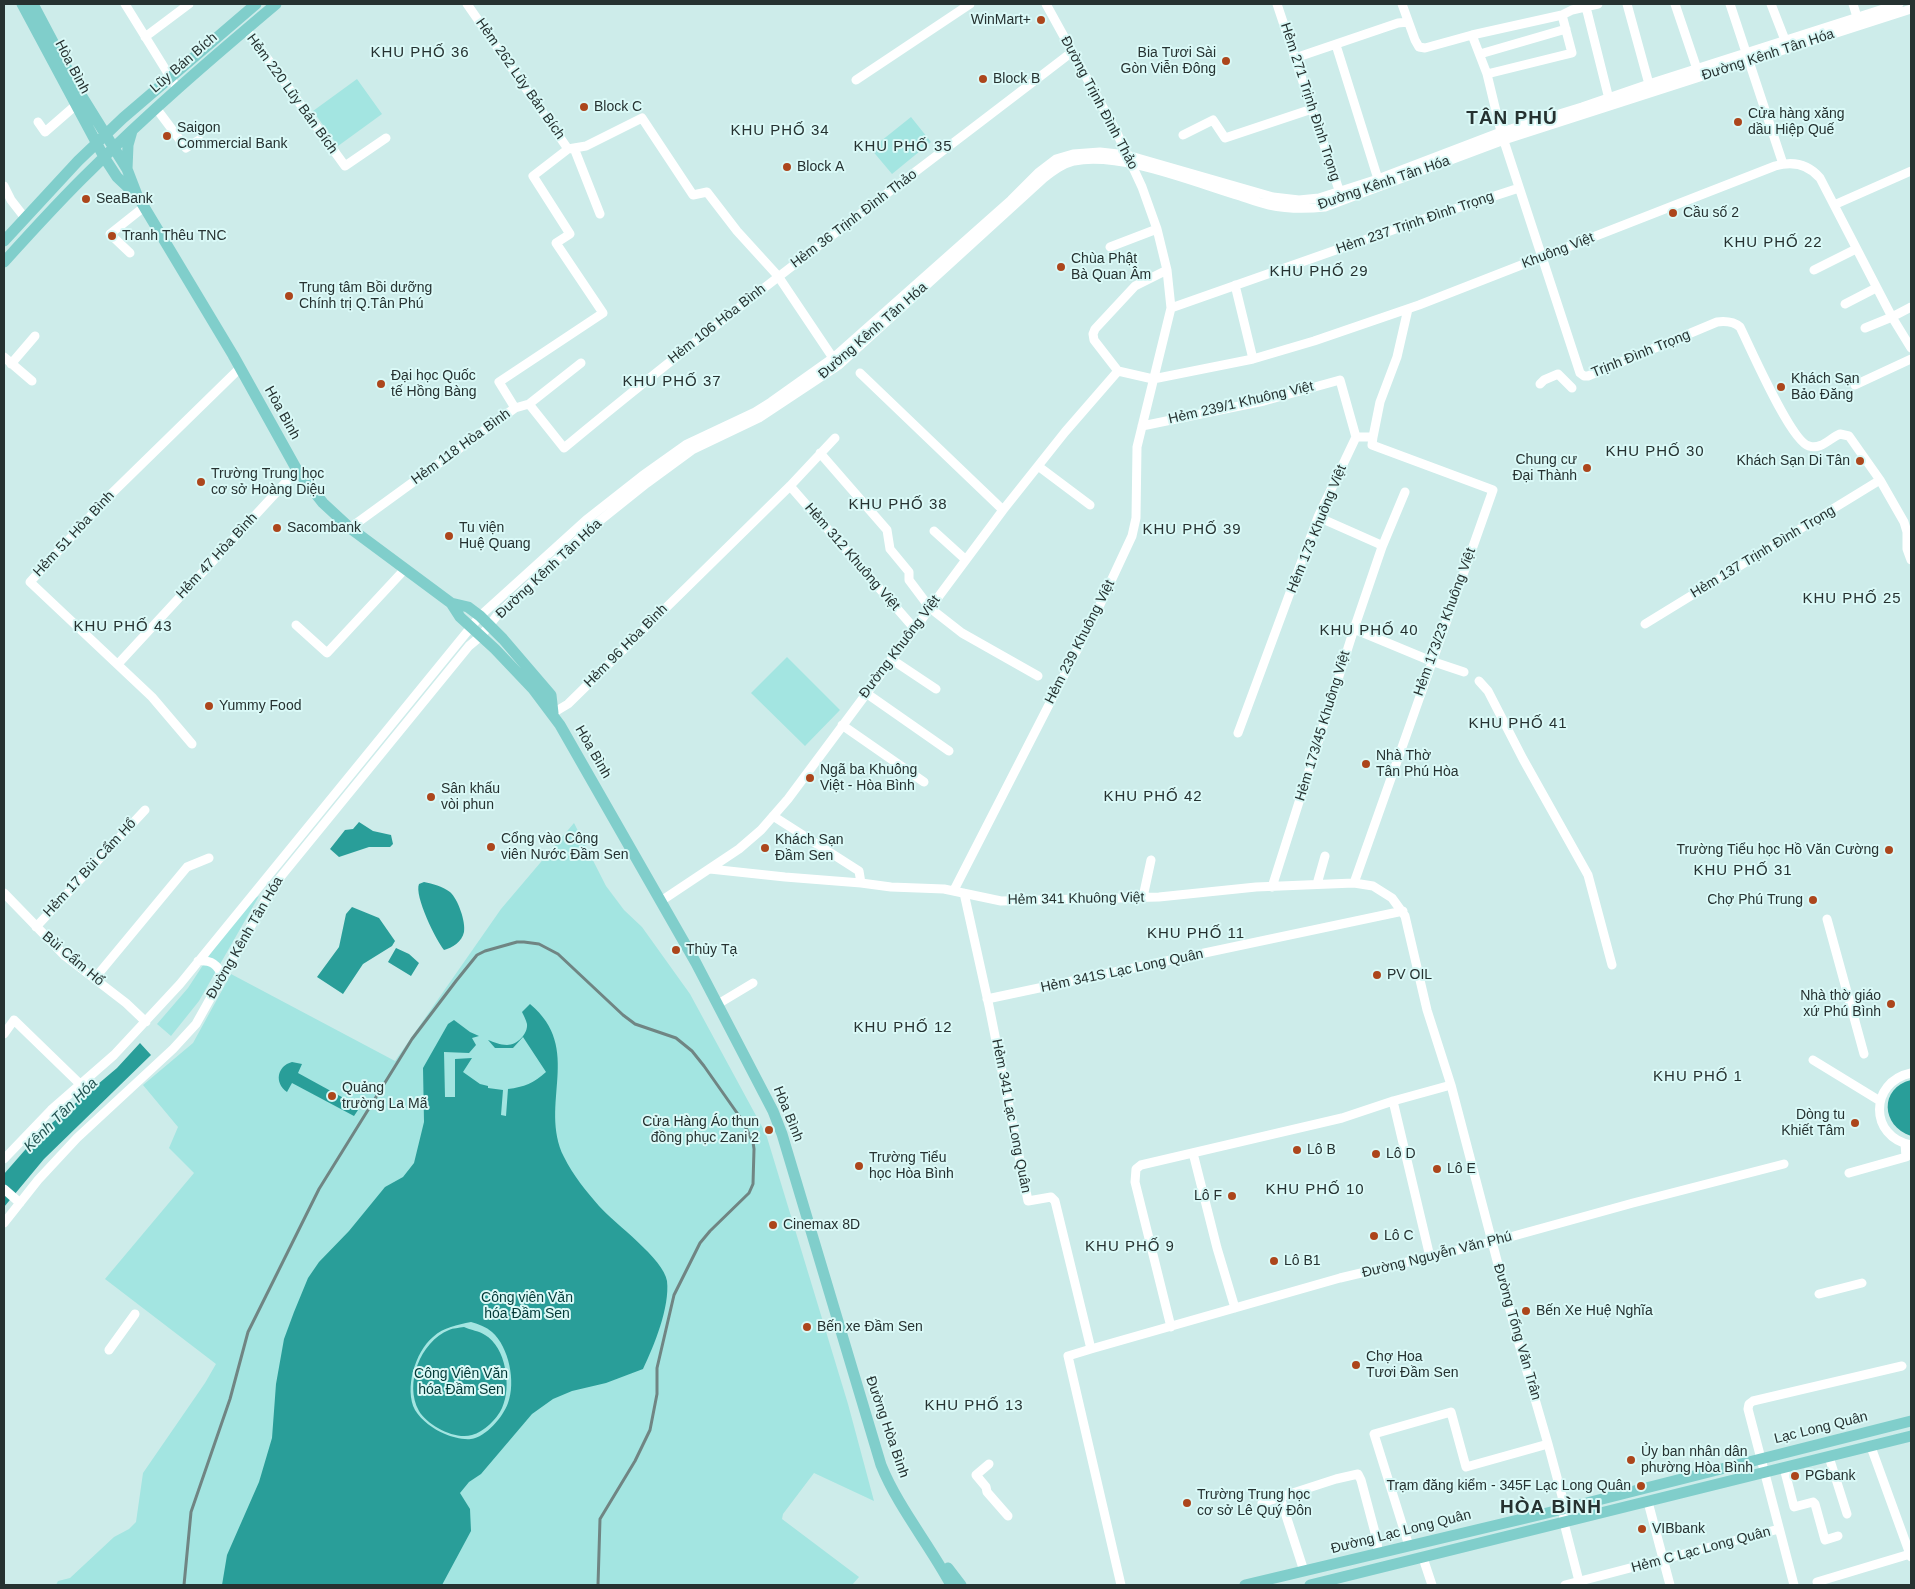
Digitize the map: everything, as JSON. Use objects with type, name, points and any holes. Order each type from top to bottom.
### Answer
[{"type":"main road","name":"Hòa Bình","points":[[22,4],[104,156],[117,177],[136,195],[144,207],[240,368],[297,470],[322,503],[350,528],[451,603],[460,617],[533,689],[553,713],[661,901],[761,1087],[782,1134],[846,1354]]},
{"type":"main road","name":"Hòa Bình","points":[[33,4],[91,111],[127,169],[136,195]]},
{"type":"main road","name":"Lũy Bán Bích","points":[[97,143],[123,118],[256,4]]},
{"type":"main road","name":"Lũy Bán Bích","points":[[104,156],[177,88],[276,4]]},
{"type":"main road","points":[[91,111],[110,120],[123,118]]},
{"type":"main road","points":[[78,161],[87,138],[88,128]]},
{"type":"main road","points":[[127,169],[128,145],[133,129]]},
{"type":"main road","points":[[4,241],[97,143]]},
{"type":"main road","points":[[4,262],[104,156]]},
{"type":"main road","points":[[89,171],[104,170],[117,177]]},
{"type":"main road","name":"Hòa Bình","points":[[451,603],[468,607],[490,626],[551,695],[553,713]]},
{"type":"main road","name":"Đường Hòa Bình","points":[[846,1354],[884,1473],[936,1557],[951,1585]]},
{"type":"main road","name":"Lạc Long Quân","points":[[1564,1508],[1911,1421]]},
{"type":"main road","points":[[1310,1585],[1330,1583],[1911,1436]]},
{"type":"main road","name":"Đường Lạc Long Quân","points":[[1245,1585],[1564,1508]]},
{"type":"main road","name":"Đường Hòa Bình","points":[[936,1557],[947,1566],[961,1585]]},
{"type":"street","points":[[125,4],[177,88]]},
{"type":"street","points":[[145,37],[189,4]]},
{"type":"street","name":"Hẻm 262 Lũy Bán Bích","points":[[467,4],[571,149],[586,146],[642,118],[693,195],[707,192],[737,231],[778,276],[839,357]]},
{"type":"street","points":[[856,80],[970,4]]},
{"type":"street","name":"Đường Trịnh Đình Thảo","points":[[1048,4],[1116,131],[1142,187],[1157,229],[1167,270],[1170,308],[1153,379]]},
{"type":"street","name":"Hẻm 271 Trịnh Đình Trọng","points":[[1277,4],[1341,196]]},
{"type":"street","points":[[1402,4],[1419,47],[1425,48],[1472,35],[1562,15],[1570,7],[1586,7],[1598,4]]},
{"type":"street","points":[[1627,4],[1649,84]]},
{"type":"street","points":[[1674,4],[1697,69]]},
{"type":"street","points":[[1730,4],[1749,56],[1783,164],[1798,164],[1815,173],[1823,182],[1876,288],[1911,348]]},
{"type":"street","points":[[1771,4],[1785,40]]},
{"type":"street","points":[[1853,4],[1857,17]]},
{"type":"street","name":"Đường Kênh Tân Hóa","points":[[4,1158],[51,1110],[114,1055],[146,1022],[480,616],[586,520],[642,476],[687,444],[763,407],[853,347],[1060,166],[1074,161],[1100,160],[1131,164],[1268,205],[1303,209],[1325,206],[1341,196],[1378,179],[1649,84],[1697,69],[1749,56],[1785,40],[1896,4]]},
{"type":"street","points":[[1586,7],[1609,99]]},
{"type":"street","name":"Đường Kênh Tân Hóa","points":[[853,347],[1039,172],[1056,159],[1073,154],[1100,152],[1127,155],[1273,197],[1306,199],[1341,196],[1502,136],[1749,56],[1911,9]]},
{"type":"street","points":[[1487,74],[1572,53],[1562,15]]},
{"type":"street","points":[[1295,58],[1398,23],[1408,22]]},
{"type":"street","points":[[1480,54],[1566,29]]},
{"type":"street","name":"Hẻm 220 Lũy Bán Bích","points":[[246,30],[345,166],[386,138]]},
{"type":"street","name":"Trịnh Đình Trọng","points":[[1472,35],[1487,74],[1502,136],[1580,373],[1588,376],[1717,322],[1733,323],[1740,327],[1785,419],[1800,441],[1814,447],[1820,446],[1840,434],[1849,436],[1880,480],[1909,531],[1907,549],[1911,560]]},
{"type":"street","points":[[1336,45],[1378,179]]},
{"type":"street","name":"Hẻm 36 Trịnh Đình Thảo","points":[[778,276],[1072,52]]},
{"type":"street","points":[[38,122],[45,132],[76,105]]},
{"type":"street","points":[[156,108],[186,148],[199,140]]},
{"type":"street","points":[[1183,135],[1213,120],[1225,138],[1312,109]]},
{"type":"street","points":[[516,408],[499,382],[603,313],[556,243],[570,234],[534,176],[571,149],[600,214]]},
{"type":"street","name":"Khuông Việt","points":[[1118,371],[1153,379],[1253,359],[1314,341],[1408,309],[1783,164]]},
{"type":"street","points":[[1834,205],[1911,171]]},
{"type":"street","points":[[4,186],[10,200],[25,218]]},
{"type":"street","name":"Hẻm 237 Trịnh Đình Trọng","points":[[1170,308],[1519,188]]},
{"type":"street","points":[[130,253],[110,234],[144,207]]},
{"type":"street","points":[[1110,247],[1157,229]]},
{"type":"street","points":[[1814,270],[1856,249]]},
{"type":"street","points":[[1118,371],[1094,340],[1093,334],[1095,329],[1135,286],[1167,270]]},
{"type":"street","name":"Hẻm 106 Hòa Bình","points":[[529,404],[564,448],[654,373],[778,276]]},
{"type":"street","points":[[1236,285],[1253,359]]},
{"type":"street","points":[[1845,304],[1876,288]]},
{"type":"street","points":[[1865,328],[1911,307]]},
{"type":"street","points":[[1356,437],[1373,437],[1380,402],[1398,357],[1408,309]]},
{"type":"street","points":[[12,364],[35,336]]},
{"type":"street","points":[[4,357],[32,381]]},
{"type":"street","name":"Đường Kênh Tân Hóa","points":[[4,1223],[17,1200],[76,1138],[173,1050],[196,1024],[274,884],[469,646],[481,636],[499,613],[592,527],[647,482],[692,450],[776,408],[839,357]]},
{"type":"street","points":[[1855,385],[1911,359]]},
{"type":"street","points":[[529,404],[581,363]]},
{"type":"street","name":"Hẻm 51 Hòa Bình","points":[[192,744],[152,697],[30,582],[108,497],[240,368]]},
{"type":"street","name":"Đường Khuông Việt","points":[[661,901],[739,849],[761,830],[788,799],[1003,510],[1118,371]]},
{"type":"street","points":[[860,373],[1003,510]]},
{"type":"street","points":[[1540,384],[1544,380],[1558,374],[1572,388]]},
{"type":"street","name":"Hẻm 239 Khuông Việt","points":[[954,890],[1096,611],[1132,536],[1136,518],[1137,447],[1153,379]]},
{"type":"street","name":"Hẻm 239/1 Khuông Việt","points":[[1142,426],[1264,401],[1340,380],[1356,437]]},
{"type":"street","name":"Hẻm 118 Hòa Bình","points":[[350,528],[516,408],[529,404]]},
{"type":"street","name":"Hẻm 173 Khuông Việt","points":[[1238,733],[1318,517],[1356,437]]},
{"type":"street","name":"Hẻm 173/23 Khuông Việt","points":[[1354,883],[1493,490],[1372,445],[1373,437]]},
{"type":"street","name":"Hẻm 96 Hòa Bình","points":[[553,713],[568,704],[790,486],[835,438]]},
{"type":"street","points":[[820,453],[887,530],[890,549],[909,572],[909,580],[930,608],[962,633],[1038,676]]},
{"type":"street","points":[[1038,466],[1090,505]]},
{"type":"street","name":"Hẻm 47 Hòa Bình","points":[[118,664],[297,470]]},
{"type":"street","name":"Hẻm 137 Trịnh Đình Trọng","points":[[1645,624],[1880,480]]},
{"type":"street","name":"Hẻm 312 Khuông Việt","points":[[790,486],[914,628]]},
{"type":"street","name":"Hẻm 173/45 Khuông Việt","points":[[1272,887],[1354,629],[1382,547],[1405,492]]},
{"type":"street","points":[[1318,517],[1380,544],[1382,547]]},
{"type":"street","points":[[934,531],[966,560]]},
{"type":"street","points":[[296,625],[327,653],[405,569]]},
{"type":"street","points":[[1354,629],[1431,661],[1464,672]]},
{"type":"street","points":[[891,659],[936,689]]},
{"type":"street","points":[[1479,681],[1488,691],[1523,759],[1588,875],[1612,965]]},
{"type":"street","points":[[866,693],[949,751]]},
{"type":"street","points":[[842,725],[924,782]]},
{"type":"street","name":"Hẻm 17 Bùi Cẩm Hổ","points":[[36,927],[145,810]]},
{"type":"street","points":[[773,816],[859,871],[861,883]]},
{"type":"street","points":[[1317,884],[1325,856]]},
{"type":"street","points":[[95,978],[187,867],[209,858]]},
{"type":"street","points":[[1143,897],[1151,860]]},
{"type":"street","name":"Hẻm 341 Khuông Việt","points":[[710,869],[785,878],[861,883],[891,888],[954,890],[1001,901],[1143,897],[1354,883],[1373,886],[1382,890],[1403,911]]},
{"type":"street","name":"Bùi Cẩm Hổ","points":[[4,893],[65,956],[126,1002],[146,1022]]},
{"type":"street","name":"Hẻm 341 Lạc Long Quân","points":[[964,893],[1028,1201],[1049,1197],[1055,1201],[1091,1349]]},
{"type":"street","name":"Hẻm 341S Lạc Long Quân","points":[[987,999],[1403,911]]},
{"type":"street","name":"Đường Tống Văn Trân","points":[[1403,911],[1516,1337],[1548,1444],[1564,1508],[1564,1523],[1579,1583]]},
{"type":"street","points":[[1827,919],[1864,1054]]},
{"type":"street","points":[[198,961],[212,961],[222,977]]},
{"type":"street","points":[[718,1004],[753,983]]},
{"type":"street","points":[[4,1034],[14,1020],[80,1085]]},
{"type":"street","points":[[1813,1060],[1880,1102]]},
{"type":"street","points":[[1849,1174],[1906,1157],[1908,1144],[1896,1139],[1885,1127],[1880,1112],[1880,1102],[1888,1086],[1894,1080],[1911,1074]]},
{"type":"street","points":[[1171,1326],[1134,1174],[1136,1169],[1141,1166],[1193,1153],[1342,1118],[1450,1085]]},
{"type":"street","points":[[1393,1101],[1430,1257]]},
{"type":"street","points":[[1193,1153],[1217,1248],[1235,1308]]},
{"type":"street","name":"Đường Nguyễn Văn Phú","points":[[1091,1349],[1340,1278],[1492,1242],[1633,1202],[1784,1164]]},
{"type":"street","points":[[4,1189],[17,1200]]},
{"type":"street","points":[[1819,1294],[1862,1283]]},
{"type":"street","points":[[109,1350],[135,1314]]},
{"type":"street","points":[[1091,1349],[1068,1356],[1121,1585]]},
{"type":"street","points":[[1784,1585],[1794,1584],[1748,1409],[1749,1404],[1753,1401],[1902,1366]]},
{"type":"street","points":[[1409,1546],[1374,1434],[1451,1412],[1466,1467],[1548,1444]]},
{"type":"street","points":[[1818,1582],[1911,1555],[1870,1447]]},
{"type":"street","points":[[1829,1457],[1847,1514]]},
{"type":"street","points":[[989,1464],[976,1475],[986,1487],[987,1492],[1008,1516]]},
{"type":"street","points":[[1784,1468],[1794,1507],[1813,1502],[1825,1540],[1838,1536]]},
{"type":"street","points":[[1262,1504],[1336,1479],[1358,1474],[1377,1540],[1378,1553]]},
{"type":"street","points":[[1280,1497],[1304,1571]]},
{"type":"street","points":[[1648,1502],[1670,1585]]},
{"type":"street","name":"Hẻm C Lạc Long Quân","points":[[1565,1585],[1579,1583],[1780,1529]]},
{"type":"street","points":[[1423,1558],[1432,1585]]},
{"type":"green space","points":[[357,79],[382,114],[338,146],[313,111]]},
{"type":"green space","points":[[911,117],[931,142],[892,174],[871,149]]},
{"type":"green space","points":[[787,657],[840,710],[805,746],[751,693]]},
{"type":"green space","name":"Công viên Văn hóa Đầm Sen","points":[[574,823],[606,886],[624,910],[642,927],[690,994],[766,1134],[848,1404],[874,1501],[814,1473],[783,1514],[782,1519],[859,1577],[852,1585],[56,1585],[58,1581],[70,1578],[114,1537],[129,1529],[136,1522],[143,1473],[216,1364],[105,1279],[194,1173],[169,1148],[178,1127],[143,1085],[193,1043],[231,974],[395,1061],[501,909]]},
{"type":"green space","points":[[259,896],[199,1001],[171,1036],[157,1024],[188,988],[237,913],[247,902]]},
{"type":"shaded area","points":[[359,822],[373,831],[391,835],[393,844],[390,847],[369,847],[339,857],[330,849],[345,830],[353,829]]},
{"type":"shaded area","points":[[424,882],[434,884],[450,892],[461,911],[464,923],[463,936],[456,944],[444,950],[431,928],[420,898],[419,884]]},
{"type":"shaded area","points":[[352,907],[379,918],[395,941],[392,946],[363,964],[343,994],[317,977],[339,947],[346,914]]},
{"type":"shaded area","points":[[396,948],[409,954],[419,963],[411,976],[388,962]]},
{"type":"shaded area","points":[[530,1004],[546,1021],[554,1039],[558,1058],[555,1117],[557,1137],[564,1157],[580,1183],[599,1206],[648,1252],[664,1272],[667,1281],[667,1291],[664,1314],[643,1369],[606,1383],[572,1391],[553,1399],[532,1414],[481,1474],[469,1482],[460,1493],[470,1509],[471,1531],[442,1585],[222,1585],[227,1555],[259,1482],[272,1438],[276,1384],[284,1339],[308,1278],[319,1262],[349,1231],[385,1187],[403,1177],[414,1163],[424,1122],[423,1068],[448,1024],[454,1020],[479,1036],[472,1038],[476,1045],[469,1053],[444,1052],[445,1097],[455,1097],[455,1059],[472,1058],[463,1072],[480,1084],[488,1086],[488,1088],[503,1090],[501,1115],[506,1116],[508,1089],[528,1084],[546,1072],[523,1037],[513,1048],[495,1048],[488,1040],[507,1045],[518,1041],[524,1035],[527,1028],[527,1022],[522,1012]],"holes":[[[471,1322],[485,1327],[498,1338],[507,1356],[511,1385],[508,1403],[498,1420],[477,1437],[465,1439],[441,1432],[421,1418],[415,1410],[412,1401],[411,1382],[416,1361],[433,1337],[451,1327]]]},
{"type":"shaded area","points":[[140,1043],[151,1055],[44,1159],[4,1207],[4,1174],[39,1134],[117,1068]]},
{"type":"shaded area","points":[[292,1062],[302,1064],[298,1073],[360,1107],[354,1116],[292,1083],[287,1092],[280,1084],[279,1075],[283,1067]]},
{"type":"shaded area","points":[[1911,1080],[1911,1136],[1901,1131],[1894,1124],[1889,1116],[1888,1107],[1893,1091],[1901,1084]]},
{"type":"shaded area","name":"Công Viên Văn hóa Đầm Sen","points":[[464,1327],[483,1334],[492,1341],[502,1358],[507,1379],[505,1399],[497,1416],[481,1431],[465,1436],[450,1434],[435,1427],[423,1417],[415,1400],[413,1389],[418,1365],[430,1344],[449,1330]]},
{"type":"railway","points":[[184,1585],[191,1512],[230,1399],[248,1332],[319,1189],[412,1039],[456,981],[477,955],[517,942],[539,944],[558,954],[635,1024],[676,1038],[692,1051],[742,1120],[753,1142],[754,1149],[753,1184],[749,1193],[700,1243],[674,1295],[657,1368],[657,1394],[650,1430],[635,1461],[600,1519],[598,1585]]},
{"type":"place","name":"WinMart+","points":[[1041,20]]},
{"type":"place","name":"Bia Tươi Sài Gòn Viễn Đông","points":[[1226,61]]},
{"type":"place","name":"Block B","points":[[983,79]]},
{"type":"place","name":"Block C","points":[[584,107]]},
{"type":"place","name":"Cửa hàng xăng dầu Hiệp Quế","points":[[1738,122]]},
{"type":"place","name":"Saigon Commercial Bank","points":[[167,136]]},
{"type":"place","name":"Block A","points":[[787,167]]},
{"type":"place","name":"SeaBank","points":[[86,199]]},
{"type":"place","name":"Cầu số 2","points":[[1673,213]]},
{"type":"place","name":"Tranh Thêu TNC","points":[[112,236]]},
{"type":"place","name":"Chùa Phật Bà Quan Âm","points":[[1061,267]]},
{"type":"place","name":"Trung tâm Bồi dưỡng Chính trị Q.Tân Phú","points":[[289,296]]},
{"type":"place","name":"Đại học Quốc tế Hồng Bàng","points":[[381,384]]},
{"type":"place","name":"Khách Sạn Bảo Đăng","points":[[1781,387]]},
{"type":"place","name":"Khách Sạn Di Tân","points":[[1860,461]]},
{"type":"place","name":"Chung cư Đại Thành","points":[[1587,468]]},
{"type":"place","name":"Trường Trung học cơ sở Hoàng Diệu","points":[[201,482]]},
{"type":"place","name":"Sacombank","points":[[277,528]]},
{"type":"place","name":"Tu viện Huệ Quang","points":[[449,536]]},
{"type":"place","name":"Yummy Food","points":[[209,706]]},
{"type":"place","name":"Nhà Thờ Tân Phú Hòa","points":[[1366,764]]},
{"type":"place","name":"Ngã ba Khuông Việt - Hòa Bình","points":[[810,778]]},
{"type":"place","name":"Sân khấu vòi phun","points":[[431,797]]},
{"type":"place","name":"Cổng vào Công viên Nước Đầm Sen","points":[[491,847]]},
{"type":"place","name":"Khách Sạn Đầm Sen","points":[[765,848]]},
{"type":"place","name":"Trường Tiểu học Hồ Văn Cường","points":[[1889,850]]},
{"type":"place","name":"Chợ Phú Trung","points":[[1813,900]]},
{"type":"place","name":"Thủy Tạ","points":[[676,950]]},
{"type":"place","name":"PV OIL","points":[[1377,975]]},
{"type":"place","name":"Nhà thờ giáo xứ Phú Bình","points":[[1891,1004]]},
{"type":"place","name":"Quảng trường La Mã","points":[[332,1096]]},
{"type":"place","name":"Dòng tu Khiết Tâm","points":[[1855,1123]]},
{"type":"place","name":"Cửa Hàng Áo thun đồng phục Zani 2","points":[[769,1130]]},
{"type":"place","name":"Lô B","points":[[1297,1150]]},
{"type":"place","name":"Lô D","points":[[1376,1154]]},
{"type":"place","name":"Trường Tiểu học Hòa Bình","points":[[859,1166]]},
{"type":"place","name":"Lô E","points":[[1437,1169]]},
{"type":"place","name":"Lô F","points":[[1232,1196]]},
{"type":"place","name":"Cinemax 8D","points":[[773,1225]]},
{"type":"place","name":"Lô C","points":[[1374,1236]]},
{"type":"place","name":"Lô B1","points":[[1274,1261]]},
{"type":"place","name":"Bến Xe Huệ Nghĩa","points":[[1526,1311]]},
{"type":"place","name":"Bến xe Đầm Sen","points":[[807,1327]]},
{"type":"place","name":"Chợ Hoa Tươi Đầm Sen","points":[[1356,1365]]},
{"type":"place","name":"Ủy ban nhân dân phường Hòa Bình","points":[[1631,1460]]},
{"type":"place","name":"PGbank","points":[[1795,1476]]},
{"type":"place","name":"Trạm đăng kiểm - 345F Lạc Long Quân","points":[[1641,1486]]},
{"type":"place","name":"Trường Trung học cơ sở Lê Quý Đôn","points":[[1187,1503]]},
{"type":"place","name":"VIBbank","points":[[1642,1529]]},
{"type":"district","name":"KHU PHỐ 36","points":[[420,53]]},
{"type":"district","name":"TÂN PHÚ","points":[[1512,119]]},
{"type":"district","name":"KHU PHỐ 34","points":[[780,131]]},
{"type":"district","name":"KHU PHỐ 35","points":[[903,147]]},
{"type":"district","name":"KHU PHỐ 22","points":[[1773,243]]},
{"type":"district","name":"KHU PHỐ 29","points":[[1319,272]]},
{"type":"district","name":"KHU PHỐ 37","points":[[672,382]]},
{"type":"district","name":"KHU PHỐ 30","points":[[1655,452]]},
{"type":"district","name":"KHU PHỐ 38","points":[[898,505]]},
{"type":"district","name":"KHU PHỐ 39","points":[[1192,530]]},
{"type":"district","name":"KHU PHỐ 25","points":[[1852,599]]},
{"type":"district","name":"KHU PHỐ 43","points":[[123,627]]},
{"type":"district","name":"KHU PHỐ 40","points":[[1369,631]]},
{"type":"district","name":"KHU PHỐ 41","points":[[1518,724]]},
{"type":"district","name":"KHU PHỐ 42","points":[[1153,797]]},
{"type":"district","name":"KHU PHỐ 31","points":[[1743,871]]},
{"type":"district","name":"KHU PHỐ 11","points":[[1196,934]]},
{"type":"district","name":"KHU PHỐ 12","points":[[903,1028]]},
{"type":"district","name":"KHU PHỐ 1","points":[[1698,1077]]},
{"type":"district","name":"KHU PHỐ 10","points":[[1315,1190]]},
{"type":"district","name":"KHU PHỐ 9","points":[[1130,1247]]},
{"type":"district","name":"KHU PHỐ 13","points":[[974,1406]]},
{"type":"district","name":"HÒA BÌNH","points":[[1551,1508]]},
{"type":"water label","name":"Kênh Tân Hóa","points":[[61,1115]]}]
